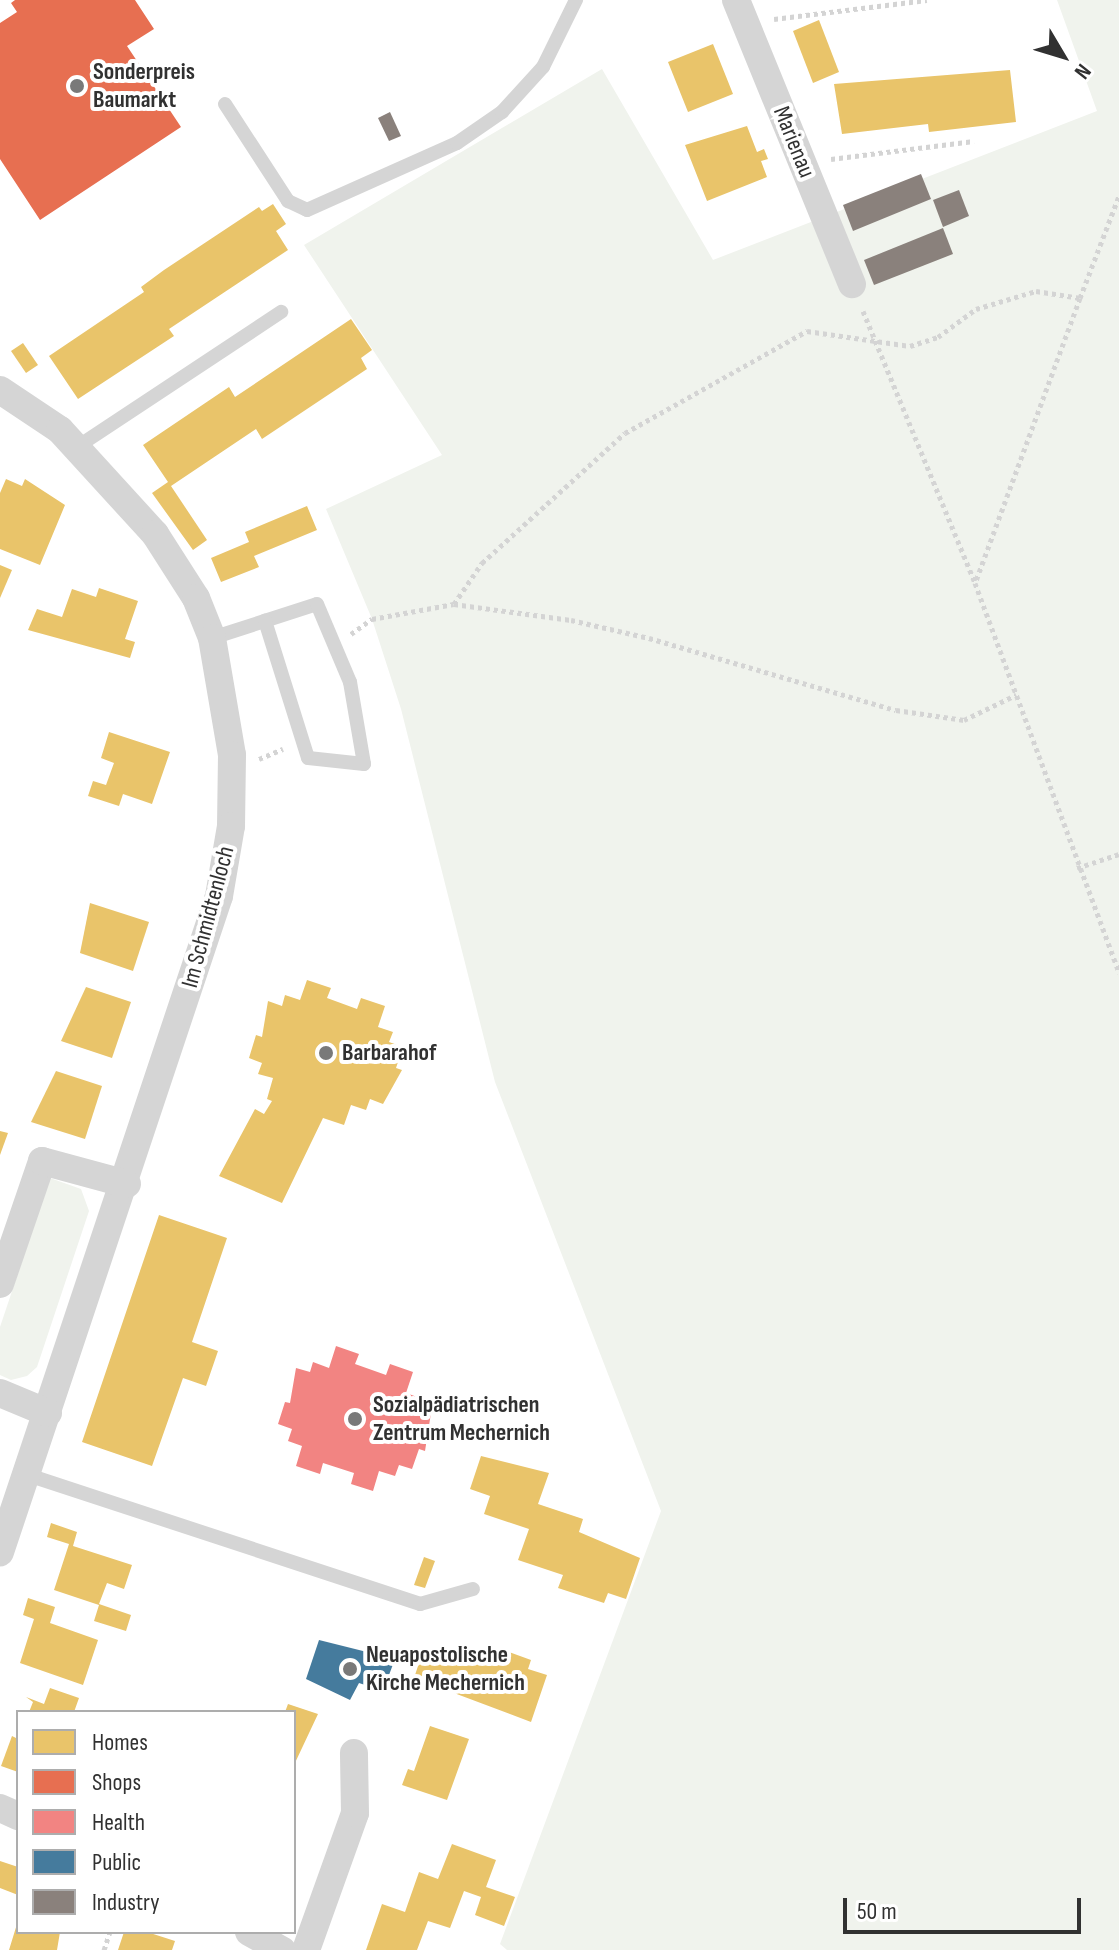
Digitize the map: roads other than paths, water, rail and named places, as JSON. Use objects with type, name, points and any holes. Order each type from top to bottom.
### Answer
[{"type":"street","name":"Marienau","points":[[740,12],[852,284]]},
{"type":"street","name":"Im Schmidtenloch","points":[[0,390],[77,447],[155,534],[196,598],[212,638],[232,778],[231,826],[219,896],[127,1184],[0,1552]]},
{"type":"street","points":[[0,1284],[42,1161],[127,1184]]},
{"type":"street","points":[[0,1393],[48,1413]]},
{"type":"street","points":[[306,1950],[355,1813],[354,1753]]},
{"type":"street","points":[[253,1934],[282,1950]]},
{"type":"lane","points":[[225,104],[288,201],[307,210],[457,143],[502,112],[543,67],[576,0]]},
{"type":"lane","points":[[77,447],[281,312]]},
{"type":"lane","points":[[212,638],[317,604],[350,682],[364,764],[308,758],[265,621]]},
{"type":"lane","points":[[28,1475],[420,1604],[473,1589]]},
{"type":"place","name":"Sonderpreis Baumarkt","points":[[77,86]]},
{"type":"place","name":"Barbarahof","points":[[326,1053]]},
{"type":"place","name":"Sozialpädiatrischen Zentrum Mechernich","points":[[355,1419]]},
{"type":"place","name":"Neuapostolische Kirche Mechernich","points":[[350,1669]]}]
